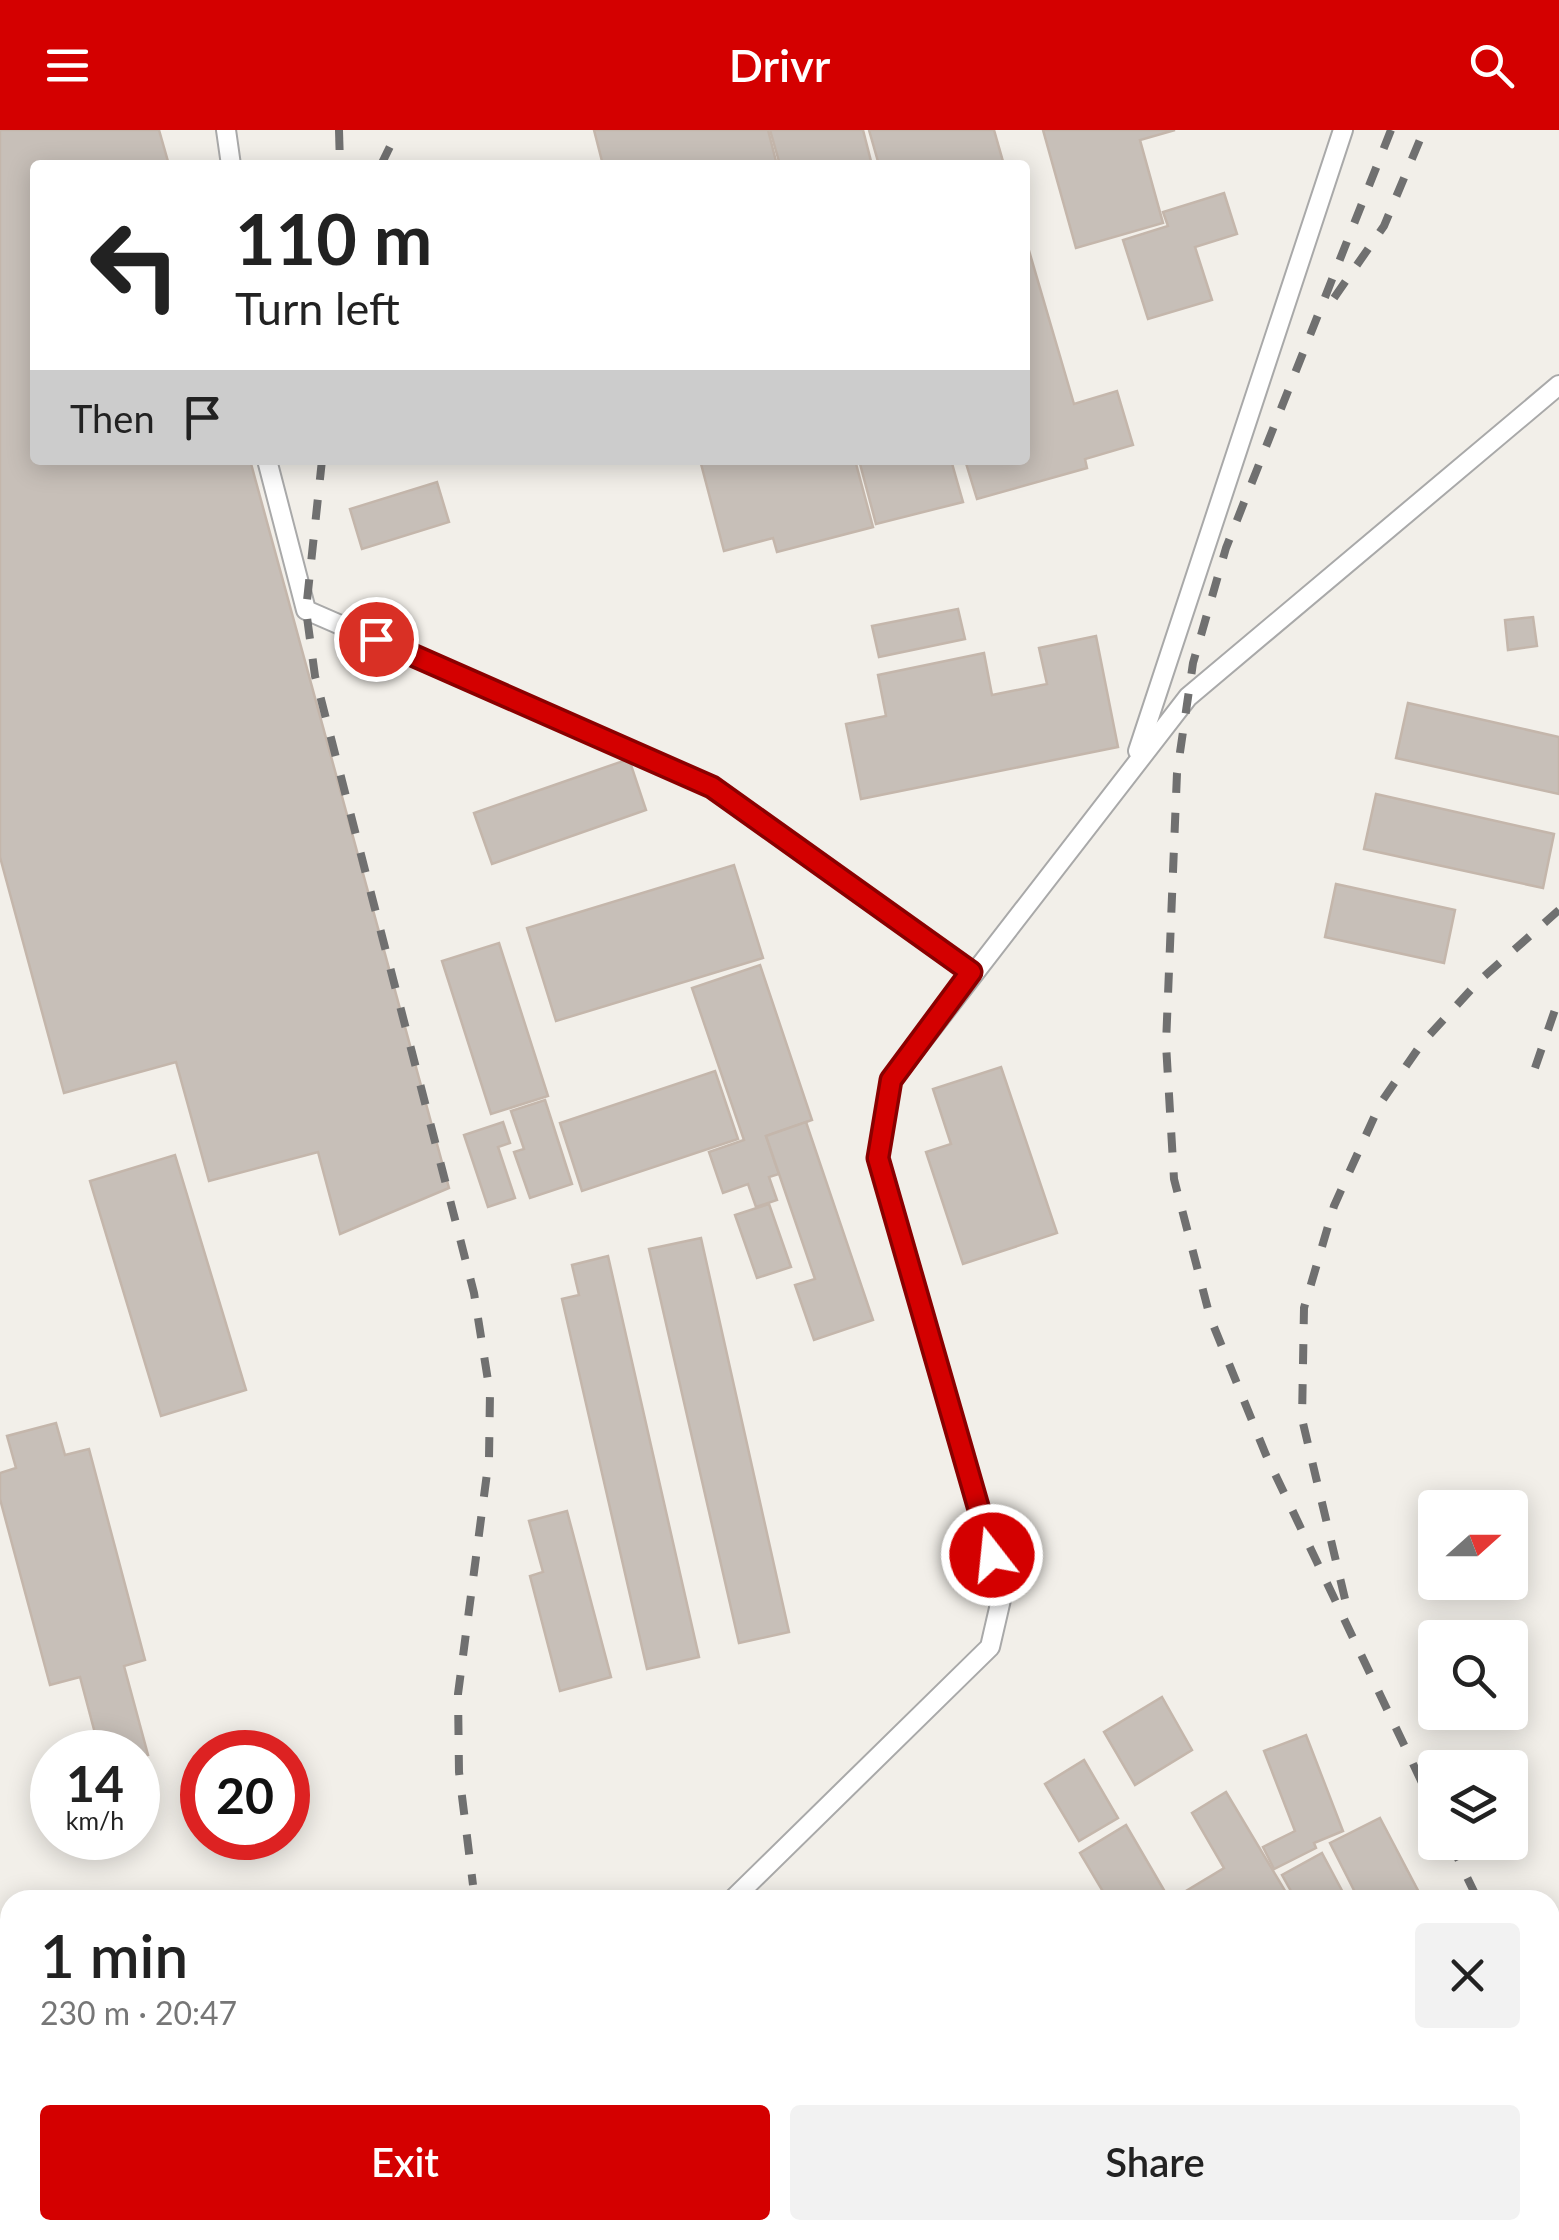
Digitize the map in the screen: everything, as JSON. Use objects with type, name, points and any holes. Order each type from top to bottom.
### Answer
[{"type":"lane","points":[[226,130],[230,160]]},
{"type":"lane","points":[[1133,766],[1342,130]]},
{"type":"lane","points":[[742,1890],[990,1647],[1002,1592],[878,1158],[891,1080],[1188,697],[1559,385]]},
{"type":"lane","points":[[268,465],[306,610],[712,787],[971,972]]},
{"type":"building","points":[[0,130],[159,130],[168,160],[30,160],[30,465],[251,465],[449,1188],[340,1234],[318,1152],[209,1181],[176,1062],[64,1093],[0,857]]},
{"type":"building","points":[[594,130],[768,130],[776,160],[602,160]]},
{"type":"building","points":[[770,130],[863,130],[871,160],[779,160]]},
{"type":"building","points":[[869,130],[994,130],[1003,160],[878,160]]},
{"type":"building","points":[[1043,130],[1175,130],[1140,140],[1163,223],[1076,248]]},
{"type":"building","points":[[1224,193],[1237,234],[1195,247],[1212,300],[1148,319],[1123,240],[1168,226],[1163,212]]},
{"type":"building","points":[[1030,254],[1074,404],[1117,391],[1133,445],[1085,459],[1087,468],[977,499],[967,465],[1030,465]]},
{"type":"building","points":[[701,465],[856,465],[873,527],[777,552],[773,538],[724,551]]},
{"type":"building","points":[[860,465],[952,465],[963,502],[876,524]]},
{"type":"building","points":[[437,482],[449,522],[362,549],[350,509]]},
{"type":"building","points":[[958,609],[965,639],[879,657],[872,626]]},
{"type":"building","points":[[1533,617],[1537,646],[1508,650],[1505,620]]},
{"type":"building","points":[[1096,636],[1118,747],[861,799],[846,724],[886,716],[878,675],[984,653],[992,695],[1047,684],[1039,648]]},
{"type":"building","points":[[1408,703],[1559,737],[1559,794],[1396,758]]},
{"type":"building","points":[[629,759],[646,810],[492,864],[474,813]]},
{"type":"building","points":[[1376,794],[1554,834],[1543,888],[1364,849]]},
{"type":"building","points":[[734,865],[763,958],[556,1021],[527,928]]},
{"type":"building","points":[[1336,884],[1455,910],[1444,963],[1325,937]]},
{"type":"building","points":[[499,943],[548,1096],[491,1114],[442,961]]},
{"type":"building","points":[[760,965],[812,1120],[766,1136],[779,1174],[769,1177],[777,1200],[756,1207],[748,1184],[723,1193],[709,1152],[744,1140],[692,988]]},
{"type":"building","points":[[1001,1067],[1057,1233],[963,1264],[926,1152],[951,1144],[933,1089]]},
{"type":"building","points":[[715,1071],[738,1139],[582,1191],[560,1123]]},
{"type":"building","points":[[545,1100],[572,1184],[530,1198],[514,1152],[524,1149],[511,1111]]},
{"type":"building","points":[[503,1122],[510,1143],[498,1147],[515,1198],[488,1207],[464,1135]]},
{"type":"building","points":[[806,1122],[873,1320],[814,1340],[795,1285],[815,1279],[766,1136]]},
{"type":"building","points":[[175,1155],[246,1390],[161,1416],[90,1181]]},
{"type":"building","points":[[769,1204],[791,1267],[757,1278],[735,1215]]},
{"type":"building","points":[[701,1238],[789,1632],[739,1643],[649,1249]]},
{"type":"building","points":[[608,1256],[699,1657],[647,1669],[562,1299],[579,1295],[572,1265]]},
{"type":"building","points":[[56,1423],[65,1455],[89,1449],[145,1660],[124,1666],[141,1730],[94,1730],[80,1677],[50,1685],[0,1499],[0,1473],[16,1468],[7,1436]]},
{"type":"building","points":[[567,1511],[611,1677],[560,1691],[530,1576],[543,1572],[529,1521]]},
{"type":"building","points":[[1162,1697],[1192,1750],[1135,1785],[1104,1732]]},
{"type":"building","points":[[1306,1735],[1343,1831],[1314,1843],[1316,1848],[1274,1869],[1263,1847],[1295,1831],[1264,1751]]},
{"type":"building","points":[[1084,1760],[1118,1818],[1079,1841],[1045,1784]]},
{"type":"building","points":[[1226,1792],[1284,1890],[1188,1890],[1224,1868],[1192,1813]]},
{"type":"building","points":[[1380,1818],[1418,1890],[1354,1890],[1330,1843]]},
{"type":"building","points":[[1126,1825],[1164,1890],[1102,1890],[1080,1853]]},
{"type":"building","points":[[1322,1853],[1342,1890],[1290,1890],[1282,1875]]},
{"type":"railway","points":[[339,130],[340,160]]},
{"type":"railway","points":[[383,160],[398,130]]},
{"type":"railway","points":[[1391,130],[1226,548],[1193,663],[1177,773],[1166,1044],[1174,1179],[1210,1317],[1266,1455],[1418,1774]]},
{"type":"railway","points":[[1334,298],[1384,226],[1424,130]]},
{"type":"railway","points":[[321,465],[306,610],[315,676],[474,1293],[490,1393],[489,1458],[458,1694],[459,1772],[473,1885]]},
{"type":"railway","points":[[1345,1599],[1302,1419],[1304,1308],[1334,1206],[1380,1104],[1422,1043],[1479,981],[1559,910]]},
{"type":"railway","points":[[1535,1068],[1559,998]]},
{"type":"railway","points":[[1459,1860],[1473,1890]]},
{"type":"route","points":[[376,639],[712,787],[971,972],[891,1080],[878,1158],[992,1555]]}]
